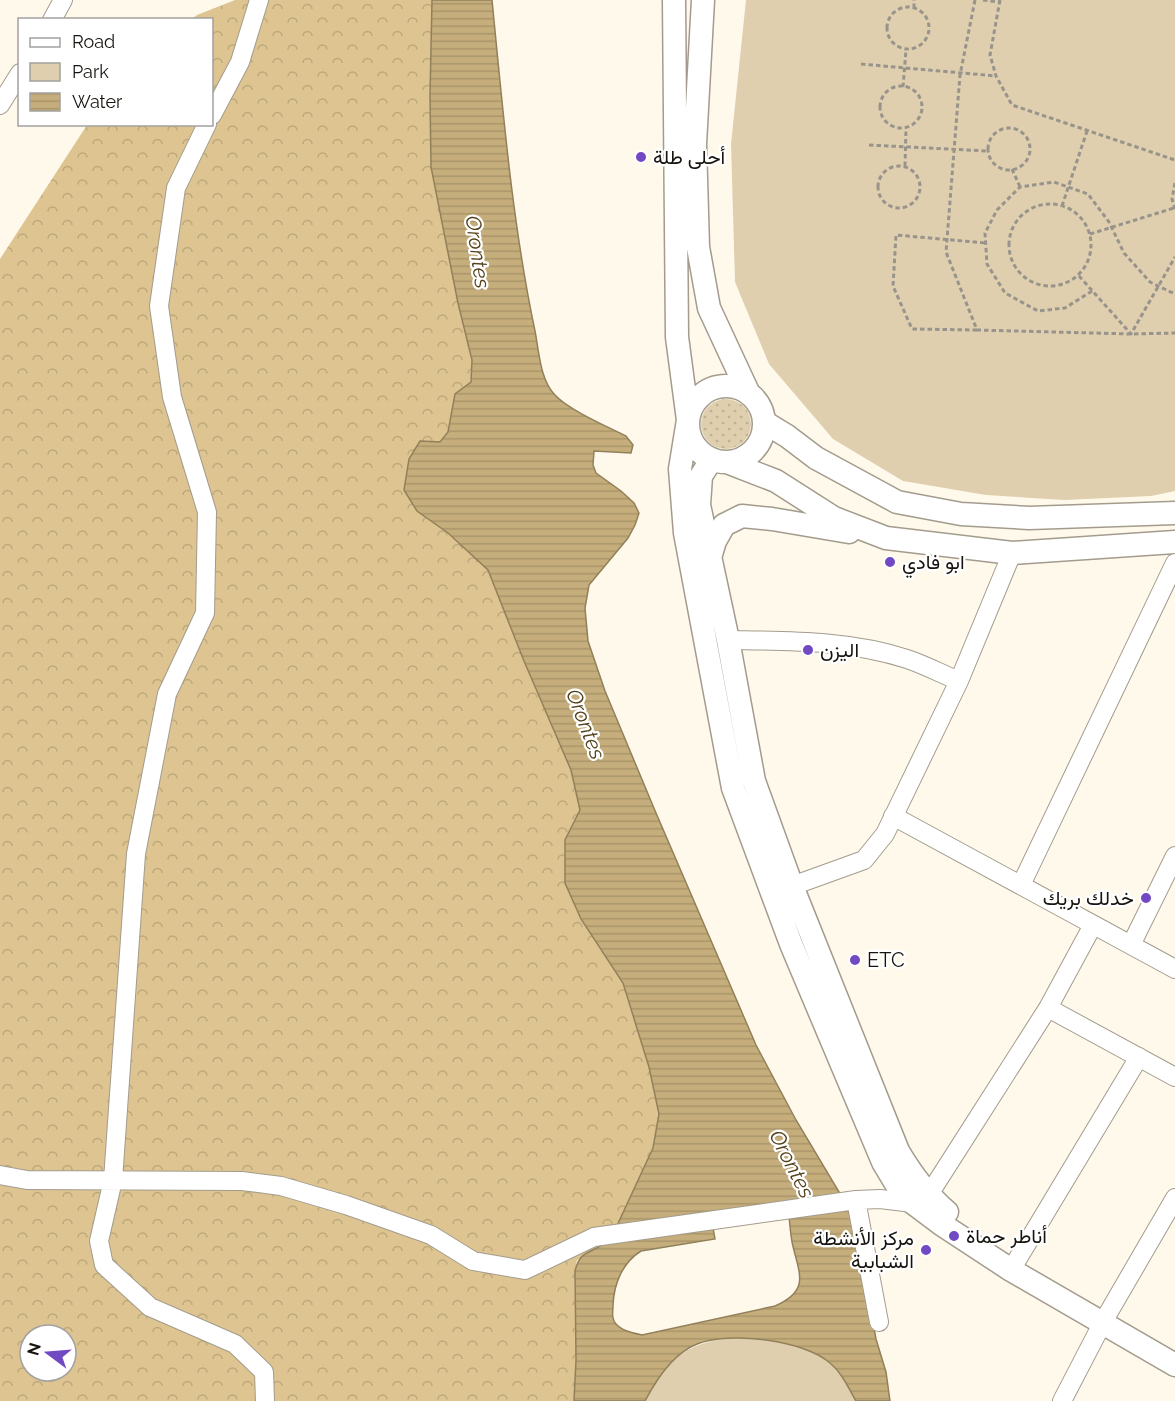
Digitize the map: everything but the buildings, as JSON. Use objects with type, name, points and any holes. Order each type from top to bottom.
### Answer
[{"type":"main road","points":[[674,0],[677,337],[689,433],[694,445],[703,454],[776,481],[834,518],[886,538]]},
{"type":"main road","points":[[703,0],[695,144],[698,247],[709,308],[748,392],[762,411],[764,422],[763,434],[753,450],[739,460],[719,461],[701,476],[699,505],[728,640],[754,781],[792,886],[898,1151],[910,1172],[921,1200]]},
{"type":"main road","points":[[748,392],[736,387],[723,386],[710,389],[699,396],[691,407],[681,469],[685,533],[732,788],[791,944],[883,1162],[898,1187],[921,1200],[1014,1265],[1106,1318],[1175,1354]]},
{"type":"main road","points":[[764,422],[816,458],[897,502],[961,514],[1029,518],[1175,513]]},
{"type":"main road","points":[[710,558],[724,525],[742,516],[886,538],[1012,553],[1175,542]]},
{"type":"main road","points":[[1106,1318],[1175,1365]]},
{"type":"street","points":[[53,18],[63,0]]},
{"type":"street","points":[[213,113],[240,62],[259,0]]},
{"type":"street","points":[[0,105],[18,76]]},
{"type":"street","points":[[206,126],[176,188],[159,306],[172,397],[207,512],[205,613],[167,694],[136,854],[113,1180],[99,1241],[104,1265],[150,1307],[235,1344],[264,1372],[265,1401]]},
{"type":"street","points":[[792,886],[864,860],[885,834],[958,681],[1012,553]]},
{"type":"street","points":[[1021,885],[1175,563]]},
{"type":"street","points":[[728,640],[850,646],[907,659],[958,681]]},
{"type":"street","points":[[893,816],[1175,969]]},
{"type":"street","points":[[1131,945],[1175,856]]},
{"type":"street","points":[[0,1175],[27,1180],[242,1181],[281,1186],[346,1205],[431,1235],[473,1261],[525,1270],[594,1237],[856,1200],[921,1200],[1048,1008],[1094,925]]},
{"type":"street","points":[[1048,1008],[1175,1077]]},
{"type":"street","points":[[1014,1265],[1139,1057]]},
{"type":"street","points":[[1062,1401],[1106,1318],[1175,1198]]},
{"type":"street","points":[[856,1200],[879,1322]]},
{"type":"path","points":[[914,0],[914,8]]},
{"type":"path","points":[[975,0],[961,73],[946,252],[977,330]]},
{"type":"path","points":[[983,0],[1000,1],[990,55],[996,76],[1012,105],[1175,160]]},
{"type":"path","points":[[914,8],[925,16],[929,29],[924,42],[913,49],[906,50],[894,44],[887,33],[887,26],[889,19],[899,9],[914,8]]},
{"type":"path","points":[[903,87],[906,50]]},
{"type":"path","points":[[861,64],[996,76]]},
{"type":"path","points":[[903,87],[913,90],[918,95],[922,109],[917,121],[906,128],[892,127],[880,112],[880,105],[886,92],[892,88],[903,87]]},
{"type":"path","points":[[905,166],[906,128]]},
{"type":"path","points":[[1008,128],[1021,132],[1026,137],[1029,150],[1024,162],[1012,169],[1005,169],[994,163],[988,151],[991,137],[1002,129],[1008,128]]},
{"type":"path","points":[[1062,206],[1087,131]]},
{"type":"path","points":[[869,145],[988,151]]},
{"type":"path","points":[[905,166],[920,180],[919,195],[910,205],[897,208],[885,202],[878,191],[880,177],[890,167],[905,166]]},
{"type":"path","points":[[1012,169],[1020,187]]},
{"type":"path","points":[[1092,291],[1065,308],[1038,311],[1005,293],[987,264],[985,233],[997,210],[1020,187],[1054,182],[1088,194],[1112,228],[1124,253],[1150,282],[1175,294]]},
{"type":"path","points":[[1090,234],[1175,209],[1172,199],[1175,183]]},
{"type":"path","points":[[1048,204],[1062,206],[1074,212],[1090,234],[1091,248],[1088,261],[1079,276],[1058,285],[1033,282],[1022,275],[1014,264],[1010,252],[1010,238],[1023,214],[1035,207],[1048,204]]},
{"type":"path","points":[[986,243],[896,235],[893,286],[912,329],[1175,333]]},
{"type":"path","points":[[1131,334],[1175,256]]},
{"type":"path","points":[[1079,276],[1131,334]]},
{"type":"green space","points":[[235,0],[432,0],[431,167],[458,303],[472,360],[471,382],[455,394],[448,432],[440,442],[417,511],[448,533],[488,570],[571,770],[580,810],[565,840],[581,919],[623,983],[649,1067],[659,1114],[653,1148],[614,1232],[607,1243],[577,1260],[574,1401],[0,1401],[0,259],[86,126],[213,126],[213,18],[193,18]]},
{"type":"green space","points":[[746,0],[1175,0],[1175,491],[1151,496],[1064,500],[986,495],[903,481],[833,439],[769,364],[735,282],[731,144]]},
{"type":"green space","points":[[721,399],[731,399],[744,406],[751,419],[751,429],[744,442],[731,449],[721,449],[712,445],[705,438],[701,429],[701,419],[705,410],[712,403]]},
{"type":"green space","points":[[738,1338],[780,1342],[809,1350],[821,1356],[842,1375],[856,1401],[645,1401],[662,1373],[681,1354],[706,1343]]},
{"type":"water","name":"Orontes","points":[[432,0],[492,0],[514,208],[543,373],[550,389],[561,400],[626,436],[633,445],[631,453],[594,451],[593,465],[596,473],[634,503],[639,513],[628,538],[589,585],[585,608],[588,641],[605,691],[756,1045],[796,1120],[848,1207],[876,1339],[886,1372],[890,1401],[856,1401],[838,1371],[830,1363],[803,1348],[766,1340],[728,1338],[697,1344],[673,1360],[645,1401],[574,1401],[575,1271],[577,1264],[586,1253],[609,1240],[614,1232],[653,1148],[659,1114],[649,1067],[623,983],[581,919],[565,883],[565,840],[580,810],[571,770],[488,570],[448,533],[417,511],[404,490],[409,459],[420,441],[440,442],[448,432],[455,394],[471,382],[472,360],[458,303],[431,167]],"holes":[[[788,1204],[792,1242],[800,1280],[794,1294],[786,1300],[775,1306],[642,1335],[624,1330],[614,1322],[613,1305],[617,1282],[624,1268],[641,1251],[715,1239],[711,1217]]]},
{"type":"place","name":"أحلى طلة","points":[[641,157]]},
{"type":"place","name":"ابو فادي","points":[[890,562]]},
{"type":"place","name":"اليزن","points":[[808,650]]},
{"type":"place","name":"خدلك بريك","points":[[1146,898]]},
{"type":"place","name":"ETC","points":[[855,960]]},
{"type":"place","name":"أناطر حماة","points":[[954,1236]]},
{"type":"place","name":"مركز الأنشطة الشبابية","points":[[926,1250]]}]
